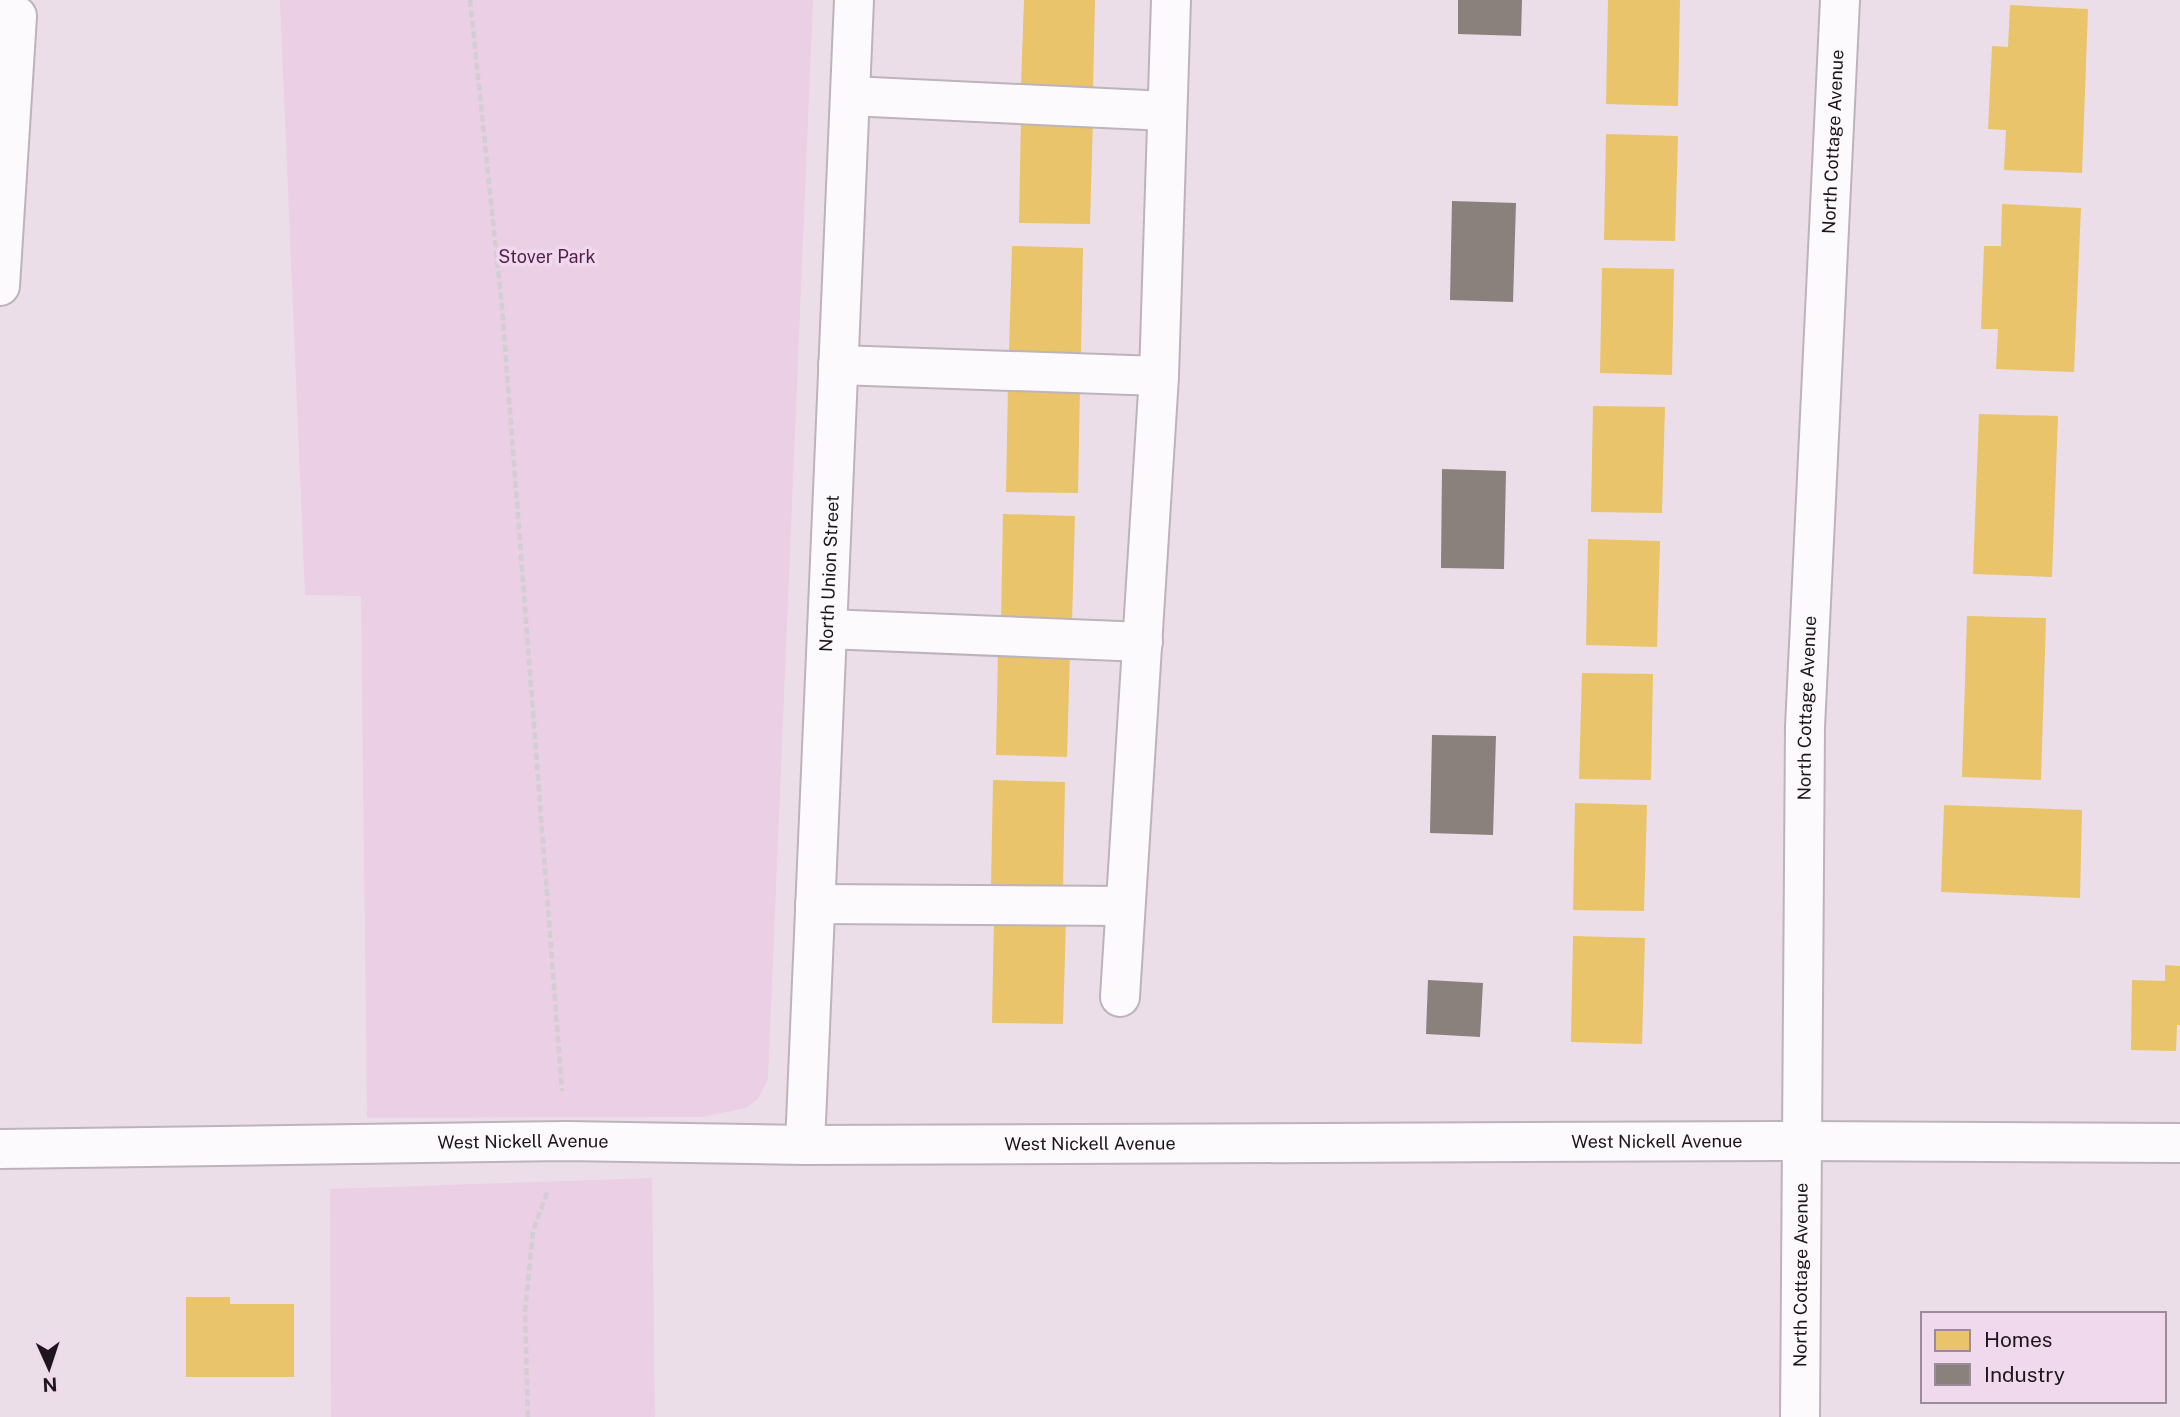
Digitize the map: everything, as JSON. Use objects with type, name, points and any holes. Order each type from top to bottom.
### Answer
[{"type":"street","name":"North Union Street","points":[[805,1145],[854,0]]},
{"type":"street","points":[[1120,997],[1159,376],[1171,0]]},
{"type":"street","name":"North Cottage Avenue","points":[[1800,1417],[1805,727],[1840,0]]},
{"type":"street","points":[[0,15],[16,16],[0,286]]},
{"type":"street","points":[[850,96],[1167,111]]},
{"type":"street","points":[[838,365],[1159,376]]},
{"type":"street","points":[[827,629],[1143,642]]},
{"type":"street","points":[[815,904],[1124,906]]},
{"type":"street","name":"West Nickell Avenue","points":[[0,1149],[566,1141],[805,1145],[1802,1141],[2180,1143]]},
{"type":"path","points":[[470,0],[502,307],[566,1141],[533,1231],[525,1312],[528,1417]]},
{"type":"green space","name":"Stover Park","points":[[280,0],[813,0],[768,1079],[758,1099],[746,1108],[701,1117],[367,1118],[361,596],[305,595]]},
{"type":"green space","points":[[652,1178],[655,1417],[331,1417],[330,1189]]},
{"type":"building: Homes","points":[[1024,0],[1095,0],[1093,88],[1021,85]]},
{"type":"building: Homes","points":[[1608,0],[1680,0],[1678,106],[1606,104]]},
{"type":"building: Homes","points":[[2010,5],[2088,9],[2082,173],[2004,170],[2006,130],[1988,129],[1992,46],[2008,47]]},
{"type":"building: Homes","points":[[1021,117],[1093,119],[1090,224],[1019,223]]},
{"type":"building: Homes","points":[[1606,134],[1678,136],[1675,241],[1604,240]]},
{"type":"building: Homes","points":[[2002,204],[2081,208],[2074,372],[1996,369],[1998,329],[1981,329],[1984,246],[2001,246]]},
{"type":"building: Homes","points":[[1012,246],[1083,248],[1081,354],[1009,352]]},
{"type":"building: Homes","points":[[1602,268],[1674,269],[1672,375],[1600,373]]},
{"type":"building: Homes","points":[[1008,386],[1080,387],[1078,493],[1006,492]]},
{"type":"building: Homes","points":[[1593,406],[1665,407],[1662,513],[1591,512]]},
{"type":"building: Homes","points":[[1979,414],[2058,416],[2052,577],[1973,574]]},
{"type":"building: Homes","points":[[1003,514],[1075,516],[1072,622],[1001,621]]},
{"type":"building: Homes","points":[[1588,539],[1660,541],[1657,647],[1586,645]]},
{"type":"building: Homes","points":[[1967,616],[2046,618],[2041,780],[1962,777]]},
{"type":"building: Homes","points":[[998,650],[1070,651],[1067,757],[996,755]]},
{"type":"building: Homes","points":[[1582,673],[1653,674],[1651,780],[1579,779]]},
{"type":"building: Homes","points":[[993,780],[1065,782],[1063,888],[991,886]]},
{"type":"building: Homes","points":[[1575,803],[1647,805],[1644,911],[1573,910]]},
{"type":"building: Homes","points":[[1944,805],[2082,810],[2080,898],[1941,892]]},
{"type":"building: Homes","points":[[994,917],[1066,919],[1063,1024],[992,1023]]},
{"type":"building: Homes","points":[[1573,936],[1645,938],[1642,1044],[1571,1042]]},
{"type":"building: Homes","points":[[2165,965],[2180,966],[2180,1025],[2177,1025],[2176,1051],[2131,1050],[2132,980],[2165,981]]},
{"type":"building: Homes","points":[[186,1297],[230,1297],[230,1304],[294,1304],[294,1377],[186,1377]]},
{"type":"building: Industry","points":[[1458,0],[1522,0],[1521,36],[1458,34]]},
{"type":"building: Industry","points":[[1452,201],[1516,203],[1513,302],[1450,300]]},
{"type":"building: Industry","points":[[1442,469],[1506,471],[1504,569],[1441,568]]},
{"type":"building: Industry","points":[[1432,735],[1496,736],[1493,835],[1430,833]]},
{"type":"building: Industry","points":[[1428,980],[1483,983],[1480,1037],[1426,1034]]}]
